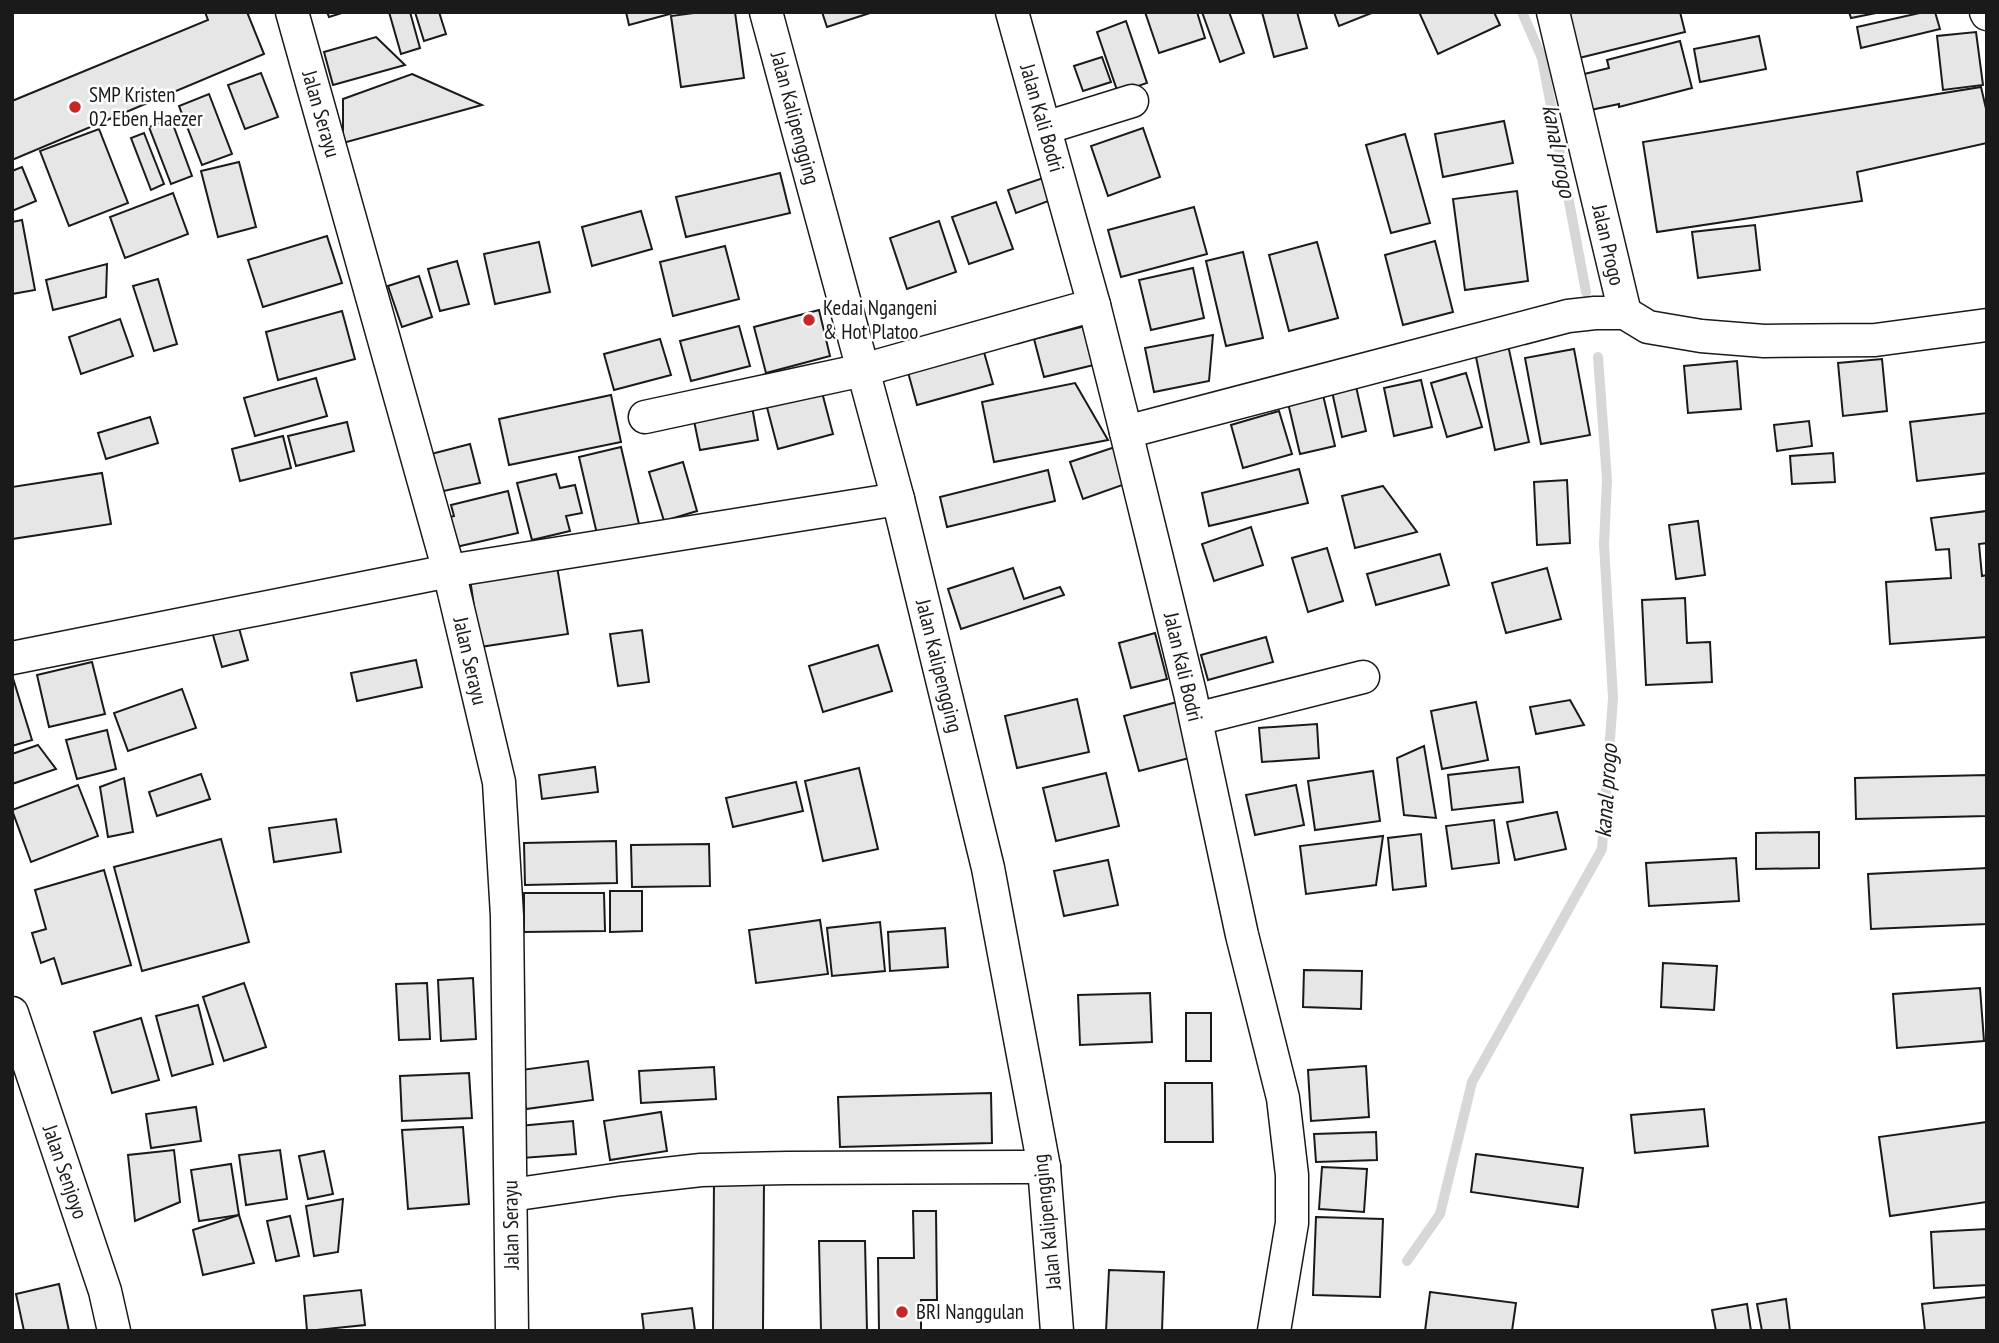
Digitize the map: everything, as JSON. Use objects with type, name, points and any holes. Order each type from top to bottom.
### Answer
[{"type":"street","name":"Jalan Serayu","points":[[292,12],[449,571],[499,782],[507,916],[513,1331]]},
{"type":"street","name":"Jalan Kalipengging","points":[[766,12],[898,499],[988,868],[1044,1167],[1057,1331]]},
{"type":"street","name":"Jalan Kali Bodri","points":[[1012,12],[1094,305],[1126,432],[1196,719],[1242,935],[1283,1098],[1292,1175],[1292,1223],[1274,1331]]},
{"type":"street","name":"Jalan Progo","points":[[1553,12],[1625,313]]},
{"type":"street","points":[[1045,128],[1132,101]]},
{"type":"street","points":[[645,417],[863,370],[1094,305]]},
{"type":"street","points":[[1126,432],[1568,316],[1625,313],[1648,327],[1701,336],[1764,341],[1875,340],[1987,325]]},
{"type":"street","points":[[12,658],[449,571],[898,499]]},
{"type":"street","points":[[1196,719],[1363,677]]},
{"type":"street","name":"Jalan Senjoyo","points":[[12,1013],[105,1290],[114,1331]]},
{"type":"street","points":[[511,1195],[701,1170],[1044,1167]]},
{"type":"building","points":[[205,12],[247,12],[264,54],[12,160],[12,101],[208,20]]},
{"type":"building","points":[[327,12],[345,12],[329,17]]},
{"type":"building","points":[[389,12],[410,12],[420,48],[401,54]]},
{"type":"building","points":[[415,12],[439,12],[446,34],[424,41]]},
{"type":"building","points":[[626,12],[677,12],[629,25]]},
{"type":"building","points":[[701,12],[735,12],[744,78],[681,87],[671,16]]},
{"type":"building","points":[[822,12],[873,12],[827,27]]},
{"type":"building","points":[[1145,12],[1197,12],[1205,38],[1159,53]]},
{"type":"building","points":[[1202,12],[1229,12],[1244,53],[1220,62]]},
{"type":"building","points":[[1262,12],[1297,12],[1307,48],[1274,57]]},
{"type":"building","points":[[1334,12],[1374,12],[1339,26]]},
{"type":"building","points":[[1419,12],[1494,12],[1500,25],[1438,54]]},
{"type":"building","points":[[1564,12],[1680,12],[1685,32],[1575,59]]},
{"type":"building","points":[[1849,12],[1881,12],[1851,18]]},
{"type":"building","points":[[1935,12],[1940,29],[1861,48],[1857,27]]},
{"type":"building","points":[[1126,21],[1147,83],[1118,93],[1097,32]]},
{"type":"building","points":[[1976,32],[1983,85],[1943,90],[1937,36]]},
{"type":"building","points":[[1759,36],[1766,69],[1700,82],[1694,49]]},
{"type":"building","points":[[376,37],[405,65],[333,85],[324,52]]},
{"type":"building","points":[[1680,41],[1692,88],[1619,107],[1619,104],[1581,112],[1572,77],[1609,68],[1607,60]]},
{"type":"building","points":[[1102,57],[1111,82],[1083,91],[1074,66]]},
{"type":"building","points":[[261,73],[278,117],[245,129],[228,85]]},
{"type":"building","points":[[412,74],[482,105],[343,143],[343,99]]},
{"type":"building","points":[[1981,87],[1987,113],[1987,143],[1857,172],[1862,201],[1657,232],[1643,142]]},
{"type":"building","points":[[209,94],[232,154],[202,165],[179,106]]},
{"type":"building","points":[[171,119],[192,176],[171,184],[149,127]]},
{"type":"building","points":[[1504,121],[1513,163],[1443,177],[1435,134]]},
{"type":"building","points":[[1143,128],[1160,177],[1108,196],[1091,146]]},
{"type":"building","points":[[99,129],[128,203],[69,226],[40,151]]},
{"type":"building","points":[[144,133],[164,184],[151,190],[131,138]]},
{"type":"building","points":[[1405,134],[1430,223],[1391,233],[1366,145]]},
{"type":"building","points":[[239,162],[256,227],[218,237],[201,171]]},
{"type":"building","points":[[22,167],[36,201],[12,211],[12,171]]},
{"type":"building","points":[[780,173],[790,213],[686,237],[676,197]]},
{"type":"building","points":[[1046,177],[1054,199],[1016,213],[1008,190]]},
{"type":"building","points":[[1517,191],[1528,281],[1465,290],[1453,199]]},
{"type":"building","points":[[173,193],[188,234],[125,258],[110,217]]},
{"type":"building","points":[[996,202],[1013,249],[969,264],[952,217]]},
{"type":"building","points":[[1194,207],[1207,254],[1121,277],[1108,230]]},
{"type":"building","points":[[641,211],[652,249],[592,266],[582,227]]},
{"type":"building","points":[[22,220],[35,290],[12,294],[12,222]]},
{"type":"building","points":[[939,221],[956,272],[907,289],[890,238]]},
{"type":"building","points":[[1755,225],[1760,270],[1698,278],[1692,232]]},
{"type":"building","points":[[327,236],[342,283],[263,307],[248,260]]},
{"type":"building","points":[[1435,241],[1453,312],[1403,325],[1385,255]]},
{"type":"building","points":[[539,242],[550,292],[495,304],[484,254]]},
{"type":"building","points":[[1317,242],[1338,318],[1289,331],[1269,255]]},
{"type":"building","points":[[725,246],[739,299],[673,316],[660,262]]},
{"type":"building","points":[[1243,252],[1263,338],[1226,346],[1206,261]]},
{"type":"building","points":[[457,261],[469,304],[440,311],[428,269]]},
{"type":"building","points":[[107,264],[106,297],[53,310],[46,280]]},
{"type":"building","points":[[1193,268],[1204,318],[1151,330],[1139,280]]},
{"type":"building","points":[[419,276],[432,317],[402,327],[388,286]]},
{"type":"building","points":[[158,279],[177,344],[154,351],[133,286]]},
{"type":"building","points":[[819,310],[830,356],[766,373],[754,327]]},
{"type":"building","points":[[342,311],[355,359],[278,380],[266,332]]},
{"type":"building","points":[[120,319],[133,356],[81,374],[69,337]]},
{"type":"building","points":[[1093,324],[1102,363],[1044,377],[1034,339]]},
{"type":"building","points":[[739,326],[750,366],[691,381],[680,341]]},
{"type":"building","points":[[1213,335],[1209,381],[1154,392],[1145,348]]},
{"type":"building","points":[[660,339],[671,375],[614,390],[604,354]]},
{"type":"building","points":[[982,345],[993,384],[917,405],[906,365]]},
{"type":"building","points":[[1508,345],[1529,442],[1495,450],[1475,352]]},
{"type":"building","points":[[1574,349],[1590,435],[1541,444],[1525,358]]},
{"type":"building","points":[[1882,359],[1887,411],[1843,416],[1838,363]]},
{"type":"building","points":[[1737,361],[1741,409],[1688,413],[1684,366]]},
{"type":"building","points":[[1466,373],[1482,427],[1447,437],[1431,383]]},
{"type":"building","points":[[316,378],[327,416],[255,436],[244,398]]},
{"type":"building","points":[[1421,380],[1432,427],[1394,436],[1384,388]]},
{"type":"building","points":[[819,381],[833,434],[778,449],[764,396]]},
{"type":"building","points":[[1355,382],[1366,431],[1342,437],[1331,387]]},
{"type":"building","points":[[1075,383],[1108,440],[994,462],[982,402]]},
{"type":"building","points":[[611,395],[621,442],[509,465],[499,419]]},
{"type":"building","points":[[1323,395],[1335,446],[1300,454],[1288,403]]},
{"type":"building","points":[[751,401],[758,440],[700,450],[692,411]]},
{"type":"building","points":[[1279,411],[1292,454],[1243,468],[1231,425]]},
{"type":"building","points":[[1987,413],[1987,473],[1917,481],[1910,422]]},
{"type":"building","points":[[150,417],[158,443],[106,459],[98,433]]},
{"type":"building","points":[[1809,421],[1812,446],[1777,451],[1774,425]]},
{"type":"building","points":[[347,422],[354,451],[296,466],[288,436]]},
{"type":"building","points":[[283,436],[291,468],[240,481],[232,449]]},
{"type":"building","points":[[470,444],[480,483],[430,494],[431,454]]},
{"type":"building","points":[[1118,446],[1131,482],[1083,499],[1070,462]]},
{"type":"building","points":[[621,447],[639,524],[597,534],[579,457]]},
{"type":"building","points":[[1833,453],[1835,482],[1792,484],[1790,456]]},
{"type":"building","points":[[683,462],[697,511],[664,521],[649,472]]},
{"type":"building","points":[[1299,469],[1308,503],[1209,526],[1202,493]]},
{"type":"building","points":[[1048,470],[1055,501],[947,527],[940,497]]},
{"type":"building","points":[[102,473],[111,524],[12,539],[12,487]]},
{"type":"building","points":[[556,474],[560,488],[575,485],[582,513],[566,516],[570,531],[532,540],[517,483]]},
{"type":"building","points":[[1567,480],[1570,543],[1537,545],[1534,482]]},
{"type":"building","points":[[1383,486],[1417,532],[1355,548],[1342,496]]},
{"type":"building","points":[[508,491],[518,533],[447,549],[439,520],[454,516],[451,505]]},
{"type":"building","points":[[1987,511],[1987,543],[1979,544],[1982,576],[1987,575],[1987,637],[1890,644],[1886,582],[1951,578],[1949,549],[1936,550],[1931,518]]},
{"type":"building","points":[[1698,521],[1705,575],[1676,579],[1669,525]]},
{"type":"building","points":[[1251,527],[1263,565],[1214,581],[1202,544]]},
{"type":"building","points":[[1327,548],[1343,601],[1308,612],[1292,558]]},
{"type":"building","points":[[1440,554],[1449,585],[1376,605],[1367,574]]},
{"type":"building","points":[[557,566],[568,634],[480,647],[470,579]]},
{"type":"building","points":[[1013,568],[1024,599],[1060,587],[1064,595],[961,629],[948,589]]},
{"type":"building","points":[[1547,568],[1561,619],[1506,633],[1492,583]]},
{"type":"building","points":[[1685,598],[1687,643],[1710,642],[1712,682],[1646,685],[1642,600]]},
{"type":"building","points":[[237,621],[248,660],[222,667],[211,628]]},
{"type":"building","points":[[642,630],[649,682],[618,686],[610,634]]},
{"type":"building","points":[[1155,633],[1167,679],[1131,688],[1119,643]]},
{"type":"building","points":[[1266,637],[1273,662],[1208,680],[1201,655]]},
{"type":"building","points":[[878,645],[892,691],[823,712],[809,666]]},
{"type":"building","points":[[416,660],[422,687],[357,701],[351,673]]},
{"type":"building","points":[[92,662],[105,714],[49,727],[37,675]]},
{"type":"building","points":[[12,675],[32,740],[12,746]]},
{"type":"building","points":[[182,689],[196,728],[128,751],[114,713]]},
{"type":"building","points":[[1077,699],[1089,752],[1017,768],[1005,716]]},
{"type":"building","points":[[1570,700],[1584,725],[1536,734],[1530,707]]},
{"type":"building","points":[[1177,702],[1193,757],[1139,771],[1124,716]]},
{"type":"building","points":[[1476,702],[1488,760],[1442,769],[1431,711]]},
{"type":"building","points":[[1317,724],[1319,758],[1262,762],[1259,728]]},
{"type":"building","points":[[107,730],[116,769],[77,779],[66,740]]},
{"type":"building","points":[[38,745],[56,769],[12,784],[12,754]]},
{"type":"building","points":[[1424,746],[1436,818],[1404,815],[1397,758]]},
{"type":"building","points":[[595,767],[598,792],[542,799],[539,775]]},
{"type":"building","points":[[1519,767],[1523,802],[1452,810],[1448,775]]},
{"type":"building","points":[[859,768],[878,849],[823,861],[805,781]]},
{"type":"building","points":[[1373,771],[1380,821],[1315,830],[1308,781]]},
{"type":"building","points":[[1106,773],[1119,826],[1056,841],[1043,788]]},
{"type":"building","points":[[201,774],[210,799],[157,816],[149,792]]},
{"type":"building","points":[[1987,775],[1987,816],[1856,819],[1855,778]]},
{"type":"building","points":[[124,778],[133,832],[108,837],[100,787]]},
{"type":"building","points":[[796,782],[803,811],[733,827],[726,798]]},
{"type":"building","points":[[78,785],[98,836],[31,862],[12,810]]},
{"type":"building","points":[[1296,785],[1304,825],[1255,835],[1246,795]]},
{"type":"building","points":[[1557,812],[1566,849],[1515,860],[1507,822]]},
{"type":"building","points":[[336,819],[341,852],[274,862],[269,828]]},
{"type":"building","points":[[1494,820],[1499,863],[1452,869],[1446,826]]},
{"type":"building","points":[[1819,832],[1819,868],[1756,869],[1756,833]]},
{"type":"building","points":[[1421,834],[1426,886],[1393,890],[1388,838]]},
{"type":"building","points":[[1383,836],[1376,885],[1306,894],[1300,846]]},
{"type":"building","points":[[221,839],[249,942],[142,971],[114,867]]},
{"type":"building","points":[[616,841],[617,883],[525,885],[524,843]]},
{"type":"building","points":[[709,844],[710,886],[632,887],[631,845]]},
{"type":"building","points":[[1736,858],[1739,901],[1649,906],[1646,863]]},
{"type":"building","points":[[1108,860],[1118,905],[1064,916],[1054,871]]},
{"type":"building","points":[[1987,868],[1987,924],[1871,929],[1868,874]]},
{"type":"building","points":[[104,870],[131,965],[62,984],[54,958],[41,963],[32,933],[46,929],[35,890]]},
{"type":"building","points":[[610,891],[642,891],[642,931],[610,932]]},
{"type":"building","points":[[524,893],[604,893],[605,931],[524,932]]},
{"type":"building","points":[[820,920],[828,974],[756,983],[749,930]]},
{"type":"building","points":[[880,922],[885,971],[832,976],[827,928]]},
{"type":"building","points":[[945,928],[948,967],[890,971],[888,932]]},
{"type":"building","points":[[1663,963],[1717,966],[1714,1010],[1661,1007]]},
{"type":"building","points":[[1304,970],[1362,971],[1361,1009],[1303,1007]]},
{"type":"building","points":[[473,978],[476,1039],[441,1041],[438,980]]},
{"type":"building","points":[[244,983],[266,1047],[224,1061],[203,997]]},
{"type":"building","points":[[427,983],[430,1039],[399,1040],[396,984]]},
{"type":"building","points":[[1980,988],[1984,1041],[1897,1048],[1893,994]]},
{"type":"building","points":[[1150,993],[1152,1042],[1080,1045],[1078,995]]},
{"type":"building","points":[[198,1005],[213,1064],[172,1076],[156,1016]]},
{"type":"building","points":[[1186,1013],[1211,1013],[1211,1061],[1186,1061]]},
{"type":"building","points":[[141,1018],[159,1080],[112,1093],[94,1032]]},
{"type":"building","points":[[588,1061],[593,1100],[526,1109],[521,1070]]},
{"type":"building","points":[[1366,1066],[1369,1117],[1311,1121],[1308,1070]]},
{"type":"building","points":[[714,1067],[716,1099],[641,1103],[639,1071]]},
{"type":"building","points":[[469,1073],[472,1118],[402,1121],[400,1076]]},
{"type":"building","points":[[1165,1083],[1212,1083],[1213,1142],[1165,1142]]},
{"type":"building","points":[[991,1093],[992,1143],[840,1147],[838,1097]]},
{"type":"building","points":[[196,1107],[201,1141],[151,1148],[146,1114]]},
{"type":"building","points":[[1704,1109],[1708,1146],[1635,1153],[1631,1115]]},
{"type":"building","points":[[661,1112],[667,1151],[610,1160],[604,1121]]},
{"type":"building","points":[[573,1121],[576,1154],[522,1158],[519,1126]]},
{"type":"building","points":[[1987,1122],[1987,1202],[1890,1216],[1879,1137]]},
{"type":"building","points":[[463,1127],[469,1204],[408,1209],[402,1130]]},
{"type":"building","points":[[1376,1132],[1377,1160],[1316,1162],[1314,1134]]},
{"type":"building","points":[[174,1150],[180,1202],[135,1221],[128,1155]]},
{"type":"building","points":[[280,1150],[287,1199],[246,1205],[239,1155]]},
{"type":"building","points":[[324,1151],[333,1194],[308,1199],[299,1156]]},
{"type":"building","points":[[1476,1154],[1583,1168],[1578,1207],[1471,1192]]},
{"type":"building","points":[[231,1164],[239,1215],[199,1221],[191,1170]]},
{"type":"building","points":[[1322,1167],[1367,1169],[1364,1212],[1319,1209]]},
{"type":"building","points":[[714,1178],[764,1179],[763,1331],[713,1331]]},
{"type":"building","points":[[343,1199],[338,1252],[314,1256],[306,1206]]},
{"type":"building","points":[[913,1211],[936,1211],[937,1300],[921,1300],[921,1331],[879,1331],[878,1258],[914,1258]]},
{"type":"building","points":[[239,1215],[254,1263],[203,1275],[193,1230]]},
{"type":"building","points":[[290,1216],[299,1256],[276,1261],[267,1221]]},
{"type":"building","points":[[1316,1217],[1383,1219],[1380,1297],[1313,1295]]},
{"type":"building","points":[[1987,1229],[1987,1285],[1934,1288],[1931,1232]]},
{"type":"building","points":[[819,1241],[865,1241],[867,1331],[821,1331]]},
{"type":"building","points":[[1109,1270],[1164,1272],[1162,1331],[1106,1331]]},
{"type":"building","points":[[59,1284],[69,1331],[24,1331],[16,1294]]},
{"type":"building","points":[[361,1290],[365,1325],[307,1331],[304,1296]]},
{"type":"building","points":[[1430,1292],[1516,1303],[1512,1331],[1425,1331]]},
{"type":"building","points":[[1987,1297],[1987,1331],[1925,1331],[1922,1304]]},
{"type":"building","points":[[1786,1299],[1790,1331],[1762,1331],[1757,1304]]},
{"type":"building","points":[[1747,1304],[1751,1331],[1716,1331],[1712,1310]]},
{"type":"building","points":[[692,1308],[695,1331],[644,1331],[642,1314]]},
{"type":"waterway","name":"kanal progo","points":[[1522,12],[1542,58],[1586,292]]},
{"type":"waterway","name":"kanal progo","points":[[1407,1261],[1440,1214],[1472,1082],[1602,849],[1613,698],[1604,544],[1607,480],[1598,357]]},
{"type":"place","name":"SMP Kristen 02 Eben Haezer","points":[[75,107]]},
{"type":"place","name":"Kedai Ngangeni & Hot Platoo","points":[[809,320]]},
{"type":"place","name":"BRI Nanggulan","points":[[902,1312]]}]
